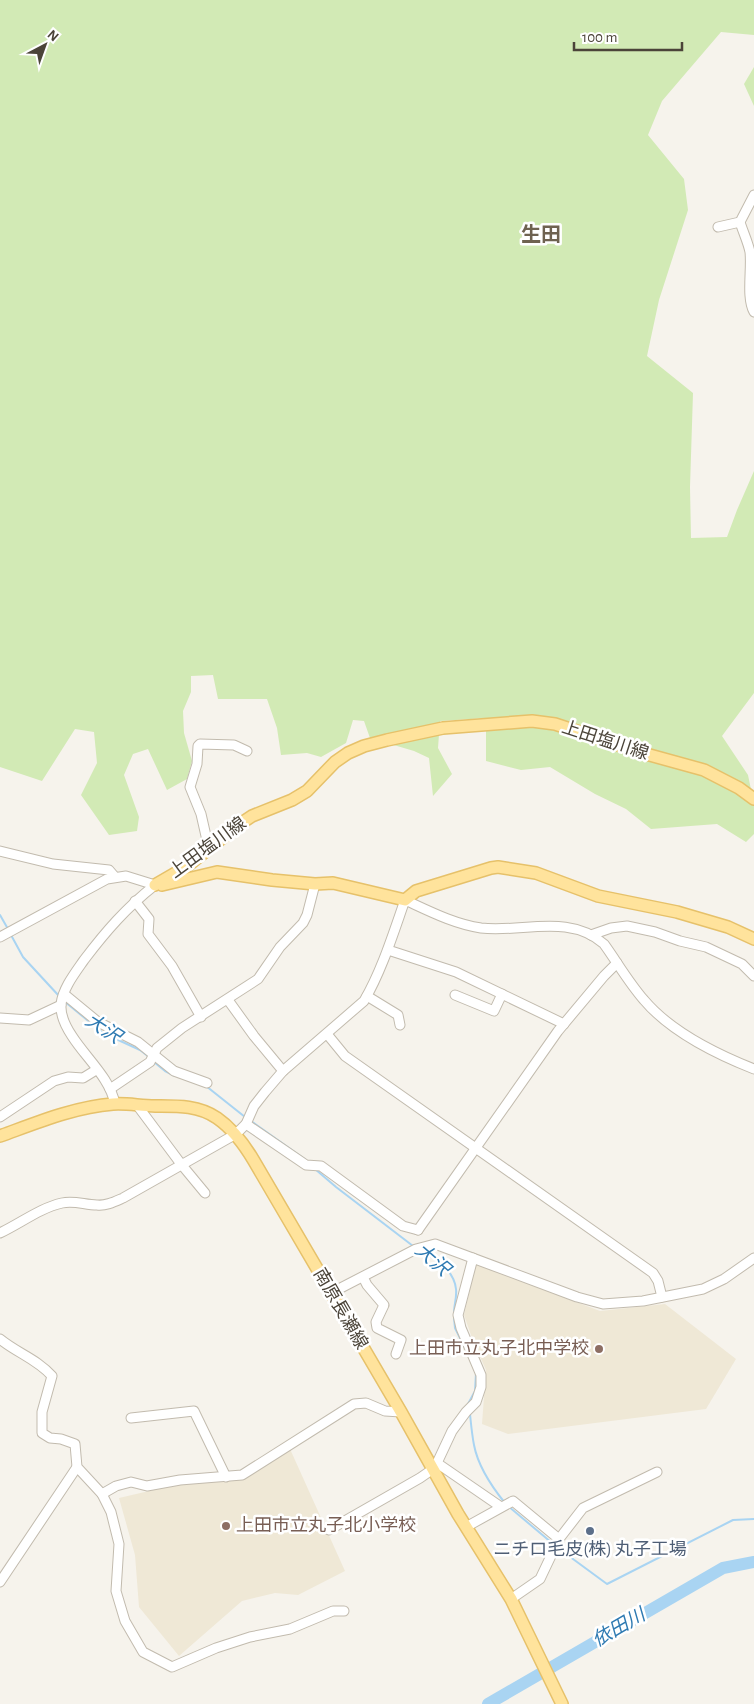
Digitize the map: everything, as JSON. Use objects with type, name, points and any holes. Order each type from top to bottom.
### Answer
[{"type":"main road","name":"上田塩川線","points":[[155,885],[186,867],[236,826],[252,816],[292,800],[306,791],[335,762],[348,753],[364,746],[443,728],[532,721],[555,724],[646,754],[704,770],[739,788],[754,799]]},
{"type":"main road","points":[[405,900],[416,891],[491,868],[498,868],[536,873],[598,896],[677,912],[728,928],[754,939]]},
{"type":"main road","name":"上田塩川線","points":[[155,885],[164,886],[205,873],[217,872],[315,884],[333,883],[405,900]]},
{"type":"main road","name":"南原長瀬線","points":[[0,1136],[44,1120],[93,1106],[115,1104],[185,1106],[202,1110],[218,1118],[236,1134],[254,1161],[401,1412],[435,1466],[466,1527],[511,1599],[562,1704]]},
{"type":"street","points":[[754,195],[740,222],[749,251],[751,274],[750,302],[754,312]]},
{"type":"street","points":[[718,227],[740,222]]},
{"type":"street","points":[[212,847],[206,836],[201,814],[190,787],[197,764],[198,746],[200,744],[234,745],[247,751]]},
{"type":"street","points":[[0,851],[53,864],[109,870],[115,877]]},
{"type":"street","points":[[0,937],[107,879],[126,876],[155,885]]},
{"type":"street","points":[[110,1089],[150,1062],[157,1048],[182,1028],[258,979],[280,947],[303,923],[315,884]]},
{"type":"street","points":[[115,1104],[110,1089],[71,1035],[63,1018],[61,1005],[64,994],[74,975],[107,930],[135,901],[155,885]]},
{"type":"street","points":[[0,1233],[34,1214],[62,1203],[110,1204],[236,1134],[246,1124],[254,1106],[283,1071],[364,1001],[388,950],[405,900],[450,921],[481,928],[510,929],[546,925],[575,929],[596,937],[604,944],[644,1001],[659,1015],[702,1045],[754,1069]]},
{"type":"street","points":[[135,901],[149,919],[148,934],[172,966],[201,1017]]},
{"type":"street","points":[[591,935],[611,928],[627,926],[654,932],[680,942],[706,947],[742,964],[754,976]]},
{"type":"street","points":[[388,950],[456,972],[564,1024]]},
{"type":"street","points":[[418,1230],[564,1024],[617,963]]},
{"type":"street","points":[[64,994],[98,1022],[138,1042],[174,1071],[207,1083]]},
{"type":"street","points":[[455,995],[494,1011],[502,994]]},
{"type":"street","points":[[367,996],[398,1015],[400,1025]]},
{"type":"street","points":[[228,1000],[283,1071]]},
{"type":"street","points":[[0,1018],[29,1020],[61,1005]]},
{"type":"street","points":[[327,1034],[345,1056],[477,1147],[653,1273],[658,1281],[662,1297]]},
{"type":"street","points":[[0,1117],[54,1081],[68,1077],[84,1078],[96,1070]]},
{"type":"street","points":[[138,1105],[181,1164],[205,1193]]},
{"type":"street","points":[[246,1124],[306,1165],[321,1166],[403,1226],[418,1230]]},
{"type":"street","points":[[418,1230],[425,1246]]},
{"type":"street","points":[[331,1293],[410,1252],[436,1244],[577,1297],[603,1304],[643,1301],[703,1289],[724,1279],[754,1258]]},
{"type":"street","points":[[329,1530],[420,1478],[435,1466],[452,1431],[476,1402],[481,1387],[481,1375],[461,1328],[458,1315],[473,1258]]},
{"type":"street","points":[[363,1276],[367,1285],[384,1305],[376,1322],[377,1328],[401,1340],[396,1354]]},
{"type":"street","points":[[0,1339],[43,1366],[52,1376],[42,1412],[42,1433],[50,1438],[61,1439],[75,1444],[77,1467],[102,1494],[111,1512],[119,1544],[116,1591],[125,1621],[143,1652],[172,1667],[216,1648],[250,1637],[290,1629],[333,1611],[344,1612]]},
{"type":"street","points":[[102,1494],[116,1486],[131,1482],[147,1486],[180,1480],[242,1475],[354,1404],[366,1403],[385,1411],[401,1412]]},
{"type":"street","points":[[130,1418],[194,1411],[226,1477]]},
{"type":"street","points":[[435,1466],[501,1507]]},
{"type":"street","points":[[0,1582],[77,1467]]},
{"type":"street","points":[[511,1599],[540,1579],[559,1539],[582,1508],[657,1472]]},
{"type":"street","points":[[466,1527],[513,1501],[559,1539]]},
{"type":"shaded area","name":"上田市立丸子北中学校","points":[[476,1264],[600,1311],[665,1304],[736,1359],[706,1409],[508,1434],[482,1424],[486,1370],[464,1315]]},
{"type":"shaded area","name":"上田市立丸子北小学校","points":[[290,1449],[345,1571],[298,1595],[275,1593],[242,1601],[179,1656],[139,1607],[135,1555],[119,1498],[179,1484],[244,1478]]},
{"type":"green space","points":[[0,0],[754,0],[754,35],[721,32],[662,101],[648,135],[684,179],[688,210],[659,300],[647,356],[693,393],[690,487],[691,538],[727,537],[754,471],[754,693],[722,736],[748,775],[754,804],[754,834],[746,842],[717,824],[651,829],[626,809],[595,794],[550,767],[521,770],[486,761],[486,718],[440,721],[438,748],[452,774],[433,796],[429,758],[414,751],[370,738],[364,721],[353,720],[346,743],[321,757],[307,753],[281,755],[277,728],[267,699],[218,699],[213,675],[191,676],[191,692],[183,711],[184,733],[192,761],[187,779],[167,790],[148,749],[133,754],[124,775],[139,817],[137,831],[109,835],[81,795],[97,763],[94,732],[75,729],[42,781],[0,767]]},
{"type":"green space","points":[[754,67],[754,106],[744,84]]},
{"type":"waterway","name":"大沢","points":[[0,915],[8,929]]},
{"type":"waterway","name":"大沢","points":[[11,935],[23,957],[59,996]]},
{"type":"waterway","name":"大沢","points":[[64,1001],[103,1033],[140,1050],[149,1057]]},
{"type":"waterway","name":"大沢","points":[[154,1062],[175,1076]]},
{"type":"waterway","name":"大沢","points":[[206,1086],[245,1117]]},
{"type":"waterway","name":"大沢","points":[[251,1121],[306,1160]]},
{"type":"waterway","name":"大沢","points":[[315,1169],[413,1246]]},
{"type":"waterway","name":"大沢","points":[[422,1251],[444,1266],[452,1276],[456,1292],[454,1313]]},
{"type":"waterway","name":"大沢","points":[[454,1318],[455,1328],[465,1348]]},
{"type":"waterway","name":"大沢","points":[[468,1404],[475,1391],[476,1373]]},
{"type":"waterway","name":"大沢","points":[[470,1414],[474,1445],[479,1461],[505,1503]]},
{"type":"waterway","name":"大沢","points":[[508,1506],[552,1543]]},
{"type":"waterway","name":"大沢","points":[[558,1548],[607,1584],[733,1520],[754,1519]]},
{"type":"waterway","name":"依田川","points":[[488,1704],[723,1568],[754,1562]]},
{"type":"place","name":"上田市立丸子北中学校","points":[[599,1349]]},
{"type":"place","name":"上田市立丸子北小学校","points":[[226,1526]]},
{"type":"place","name":"ニチロ毛皮(株) 丸子工場","points":[[590,1531]]},
{"type":"district","name":"生田","points":[[541,235]]}]
